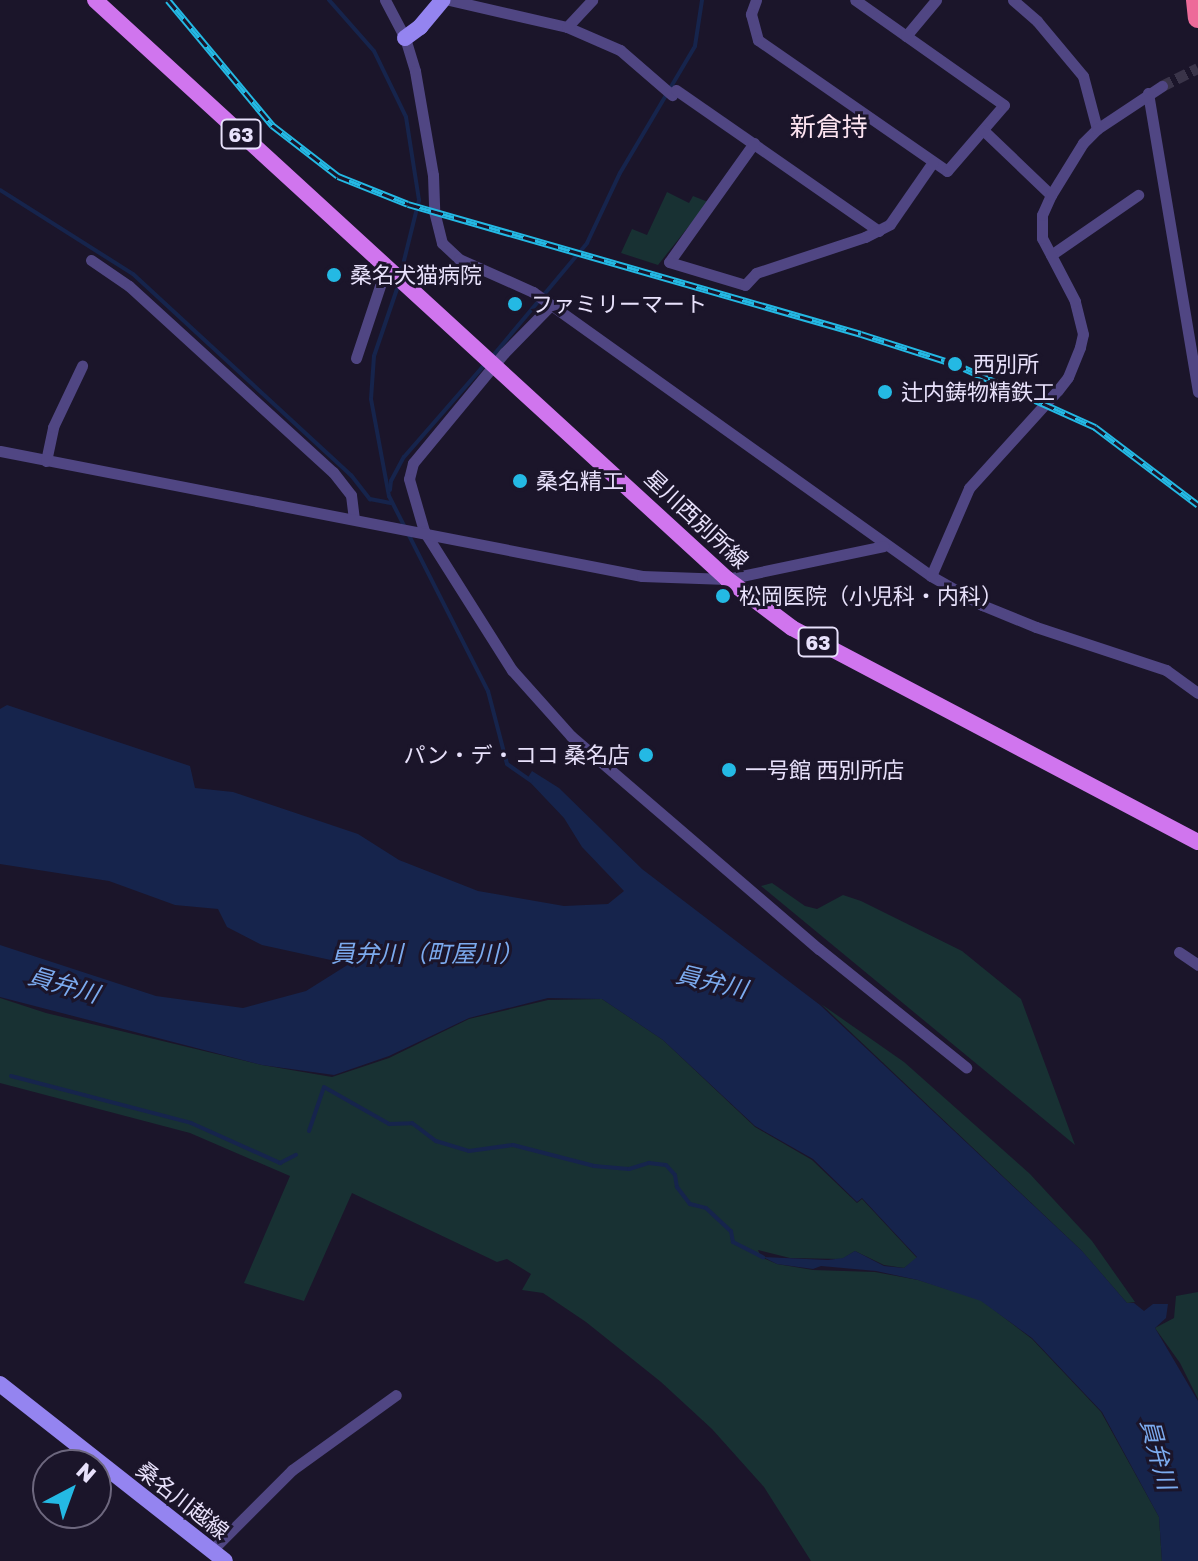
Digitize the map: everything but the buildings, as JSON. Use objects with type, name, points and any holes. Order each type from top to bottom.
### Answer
[{"type":"highway","points":[[1196,0],[1198,18]]},
{"type":"main road","name":"星川西別所線","points":[[95,0],[727,579],[792,628],[1198,842]]},
{"type":"main road","points":[[405,38],[420,27],[443,0]]},
{"type":"main road","name":"桑名川越線","points":[[0,1384],[219,1556]]},
{"type":"street","points":[[385,0],[405,38],[415,71],[433,175],[434,211],[442,243],[459,259],[534,294],[884,546],[931,576],[982,605],[1166,670],[1198,693]]},
{"type":"street","points":[[449,0],[567,27],[620,50],[669,91],[754,143],[879,231]]},
{"type":"street","points":[[567,27],[592,0]]},
{"type":"street","points":[[756,0],[751,14],[758,40],[947,171],[1004,105],[855,0]]},
{"type":"street","points":[[906,36],[936,0]]},
{"type":"street","points":[[1013,0],[1037,21],[1083,76],[1097,129]]},
{"type":"street","points":[[931,576],[969,488],[1058,390],[1075,364],[1083,334],[1080,319],[1075,301],[1040,228],[1051,195],[1083,143],[1097,129],[1162,86]]},
{"type":"street","points":[[1148,93],[1198,392]]},
{"type":"street","points":[[983,130],[1051,195]]},
{"type":"street","points":[[754,143],[669,262],[745,285],[756,273],[879,231],[890,224],[933,162]]},
{"type":"street","points":[[1051,255],[1138,195]]},
{"type":"street","points":[[91,260],[129,286],[333,472],[351,495],[354,518]]},
{"type":"street","points":[[356,358],[386,268]]},
{"type":"street","points":[[550,305],[490,361],[413,463],[409,479],[424,531],[512,670],[571,736],[809,940],[966,1067]]},
{"type":"street","points":[[46,461],[53,427],[82,366]]},
{"type":"street","points":[[0,451],[383,523],[642,576],[727,579],[884,546]]},
{"type":"street","points":[[1179,952],[1198,965]]},
{"type":"street","points":[[219,1556],[292,1470],[396,1395]]},
{"type":"green space","points":[[667,192],[689,203],[693,196],[708,202],[658,265],[621,253],[632,229],[647,235]]},
{"type":"green space","points":[[772,883],[805,906],[817,909],[843,895],[861,901],[962,951],[1021,999],[1075,1145],[761,886]]},
{"type":"green space","points":[[0,998],[46,1013],[262,1065],[332,1077],[389,1058],[469,1019],[548,1000],[602,999],[663,1040],[755,1127],[812,1160],[857,1203],[862,1199],[917,1258],[904,1268],[884,1265],[855,1251],[842,1259],[790,1258],[758,1250],[761,1257],[777,1264],[813,1270],[875,1272],[918,1280],[981,1300],[1032,1339],[1101,1412],[1159,1517],[1162,1561],[811,1561],[764,1487],[712,1429],[661,1382],[586,1322],[543,1293],[522,1290],[531,1274],[507,1259],[497,1262],[352,1193],[304,1301],[244,1283],[290,1176],[190,1133],[0,1083]]},
{"type":"green space","points":[[821,1004],[904,1062],[1030,1174],[1092,1241],[1135,1302],[1127,1303],[1081,1250]]},
{"type":"green space","points":[[1198,1292],[1198,1399],[1180,1363],[1155,1328],[1174,1318],[1176,1296]]},
{"type":"water","name":"員弁川（町屋川）","points":[[7,705],[190,766],[195,788],[233,792],[358,834],[399,860],[478,891],[564,906],[608,904],[624,891],[582,847],[564,818],[527,779],[532,771],[559,788],[642,869],[820,1005],[1082,1251],[1127,1303],[1134,1303],[1144,1311],[1153,1304],[1168,1304],[1166,1318],[1155,1328],[1198,1401],[1198,1561],[1162,1561],[1159,1517],[1102,1412],[1032,1338],[981,1301],[918,1280],[876,1271],[821,1266],[813,1269],[777,1264],[763,1257],[828,1260],[843,1258],[855,1251],[884,1266],[904,1268],[917,1257],[862,1198],[857,1202],[813,1159],[755,1126],[663,1040],[602,999],[548,998],[469,1018],[389,1056],[334,1075],[262,1065],[0,997],[0,945],[156,996],[243,1008],[306,991],[349,964],[262,945],[227,927],[218,909],[175,905],[109,881],[0,864],[0,709]]},
{"type":"waterway","points":[[329,0],[374,51],[406,117],[419,200],[401,273]]},
{"type":"waterway","points":[[491,358],[587,243],[620,173],[695,46],[702,0]]},
{"type":"waterway","points":[[0,190],[133,274],[351,475],[370,499],[391,503]]},
{"type":"waterway","points":[[398,286],[374,356],[371,399],[389,496],[488,691],[507,764],[531,781]]},
{"type":"waterway","points":[[390,490],[391,481],[404,457],[485,364]]},
{"type":"waterway","points":[[11,1076],[191,1123],[280,1163],[296,1155]]},
{"type":"waterway","points":[[309,1131],[324,1087],[389,1124],[412,1123],[436,1141],[469,1151],[513,1145],[594,1166],[629,1169],[649,1163],[666,1165],[675,1175],[677,1187],[690,1204],[706,1208],[731,1231],[733,1242],[763,1257]]},
{"type":"tunnel","points":[[1162,86],[1198,68]]},
{"type":"railway","points":[[168,0],[272,125],[338,176],[408,204],[861,334],[955,364],[1095,427],[1198,505]]},
{"type":"place","name":"桑名犬猫病院","points":[[334,275]]},
{"type":"place","name":"ファミリーマート","points":[[515,304]]},
{"type":"place","name":"西別所","points":[[955,364]]},
{"type":"place","name":"辻内鋳物精鉄工","points":[[885,392]]},
{"type":"place","name":"桑名精工","points":[[520,481]]},
{"type":"place","name":"松岡医院（小児科・内科）","points":[[723,596]]},
{"type":"place","name":"パン・デ・ココ 桑名店","points":[[646,755]]},
{"type":"place","name":"一号館 西別所店","points":[[729,770]]},
{"type":"district","name":"新倉持","points":[[829,127]]},
{"type":"water label","name":"員弁川","points":[[712,981]]},
{"type":"water label","name":"員弁川","points":[[64,984]]},
{"type":"water label","name":"員弁川","points":[[1159,1454]]}]
